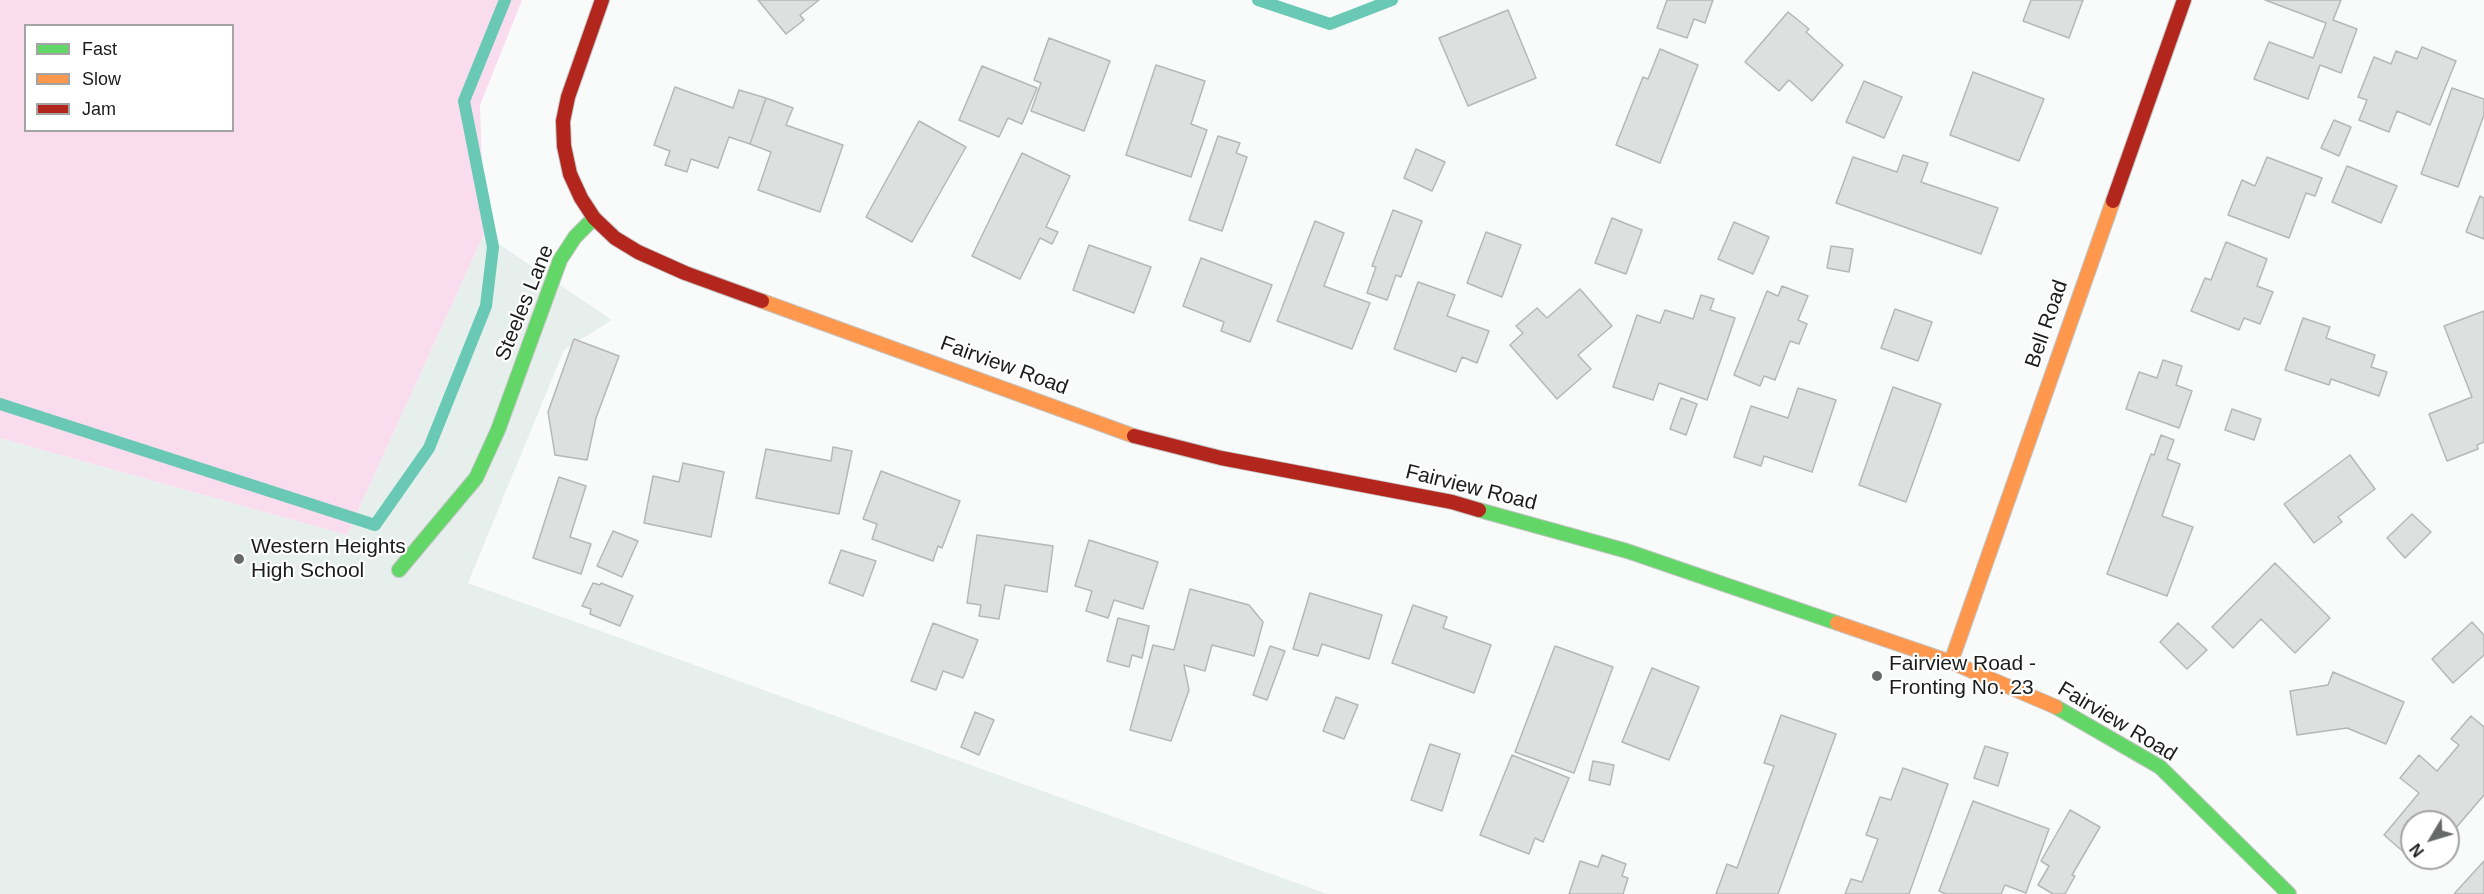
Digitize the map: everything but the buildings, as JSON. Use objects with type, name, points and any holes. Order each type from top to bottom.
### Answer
[{"type":"street","points":[[594,218],[581,198],[570,174],[564,146],[563,121],[568,97],[602,0]]},
{"type":"street","name":"Bell Road","points":[[1951,662],[2184,0]]},
{"type":"street","name":"Steeles Lane","points":[[399,570],[476,478],[498,430],[560,260],[575,237],[594,218]]},
{"type":"street","name":"Fairview Road","points":[[594,218],[615,238],[638,252],[685,273],[1137,437],[1221,458],[1452,502],[1627,551],[1951,662],[2060,709],[2160,767],[2289,894]]},
{"type":"shaded area","points":[[0,0],[522,0],[480,105],[484,234],[347,535],[0,438]]},
{"type":"shaded area","name":"Western Heights High School","points":[[484,234],[612,320],[564,350],[468,583],[1327,894],[0,894],[0,438],[347,535]]},
{"type":"waterway","points":[[0,404],[375,525],[429,448],[486,306],[493,247],[464,101],[505,0]]},
{"type":"waterway","points":[[1258,0],[1330,24],[1392,0]]},
{"type":"traffic: fast","points":[[399,570],[476,478],[498,430],[560,260],[575,237],[594,218]]},
{"type":"traffic: fast","points":[[1479,510],[1627,551],[1837,623]]},
{"type":"traffic: fast","points":[[2056,707],[2160,767],[2289,894]]},
{"type":"traffic: slow","points":[[1951,662],[2113,201]]},
{"type":"traffic: slow","points":[[762,301],[1134,436]]},
{"type":"traffic: slow","points":[[1837,623],[1951,662],[2056,707]]},
{"type":"traffic: jam","points":[[602,0],[568,97],[563,121],[564,146],[570,174],[581,198],[594,218],[615,238],[638,252],[685,273],[762,301]]},
{"type":"traffic: jam","points":[[2113,201],[2184,0]]},
{"type":"traffic: jam","points":[[1134,436],[1221,458],[1452,502],[1479,510]]},
{"type":"place","name":"Western Heights High School","points":[[239,559]]},
{"type":"place","name":"Fairview Road - Fronting No. 23","points":[[1877,676]]}]
